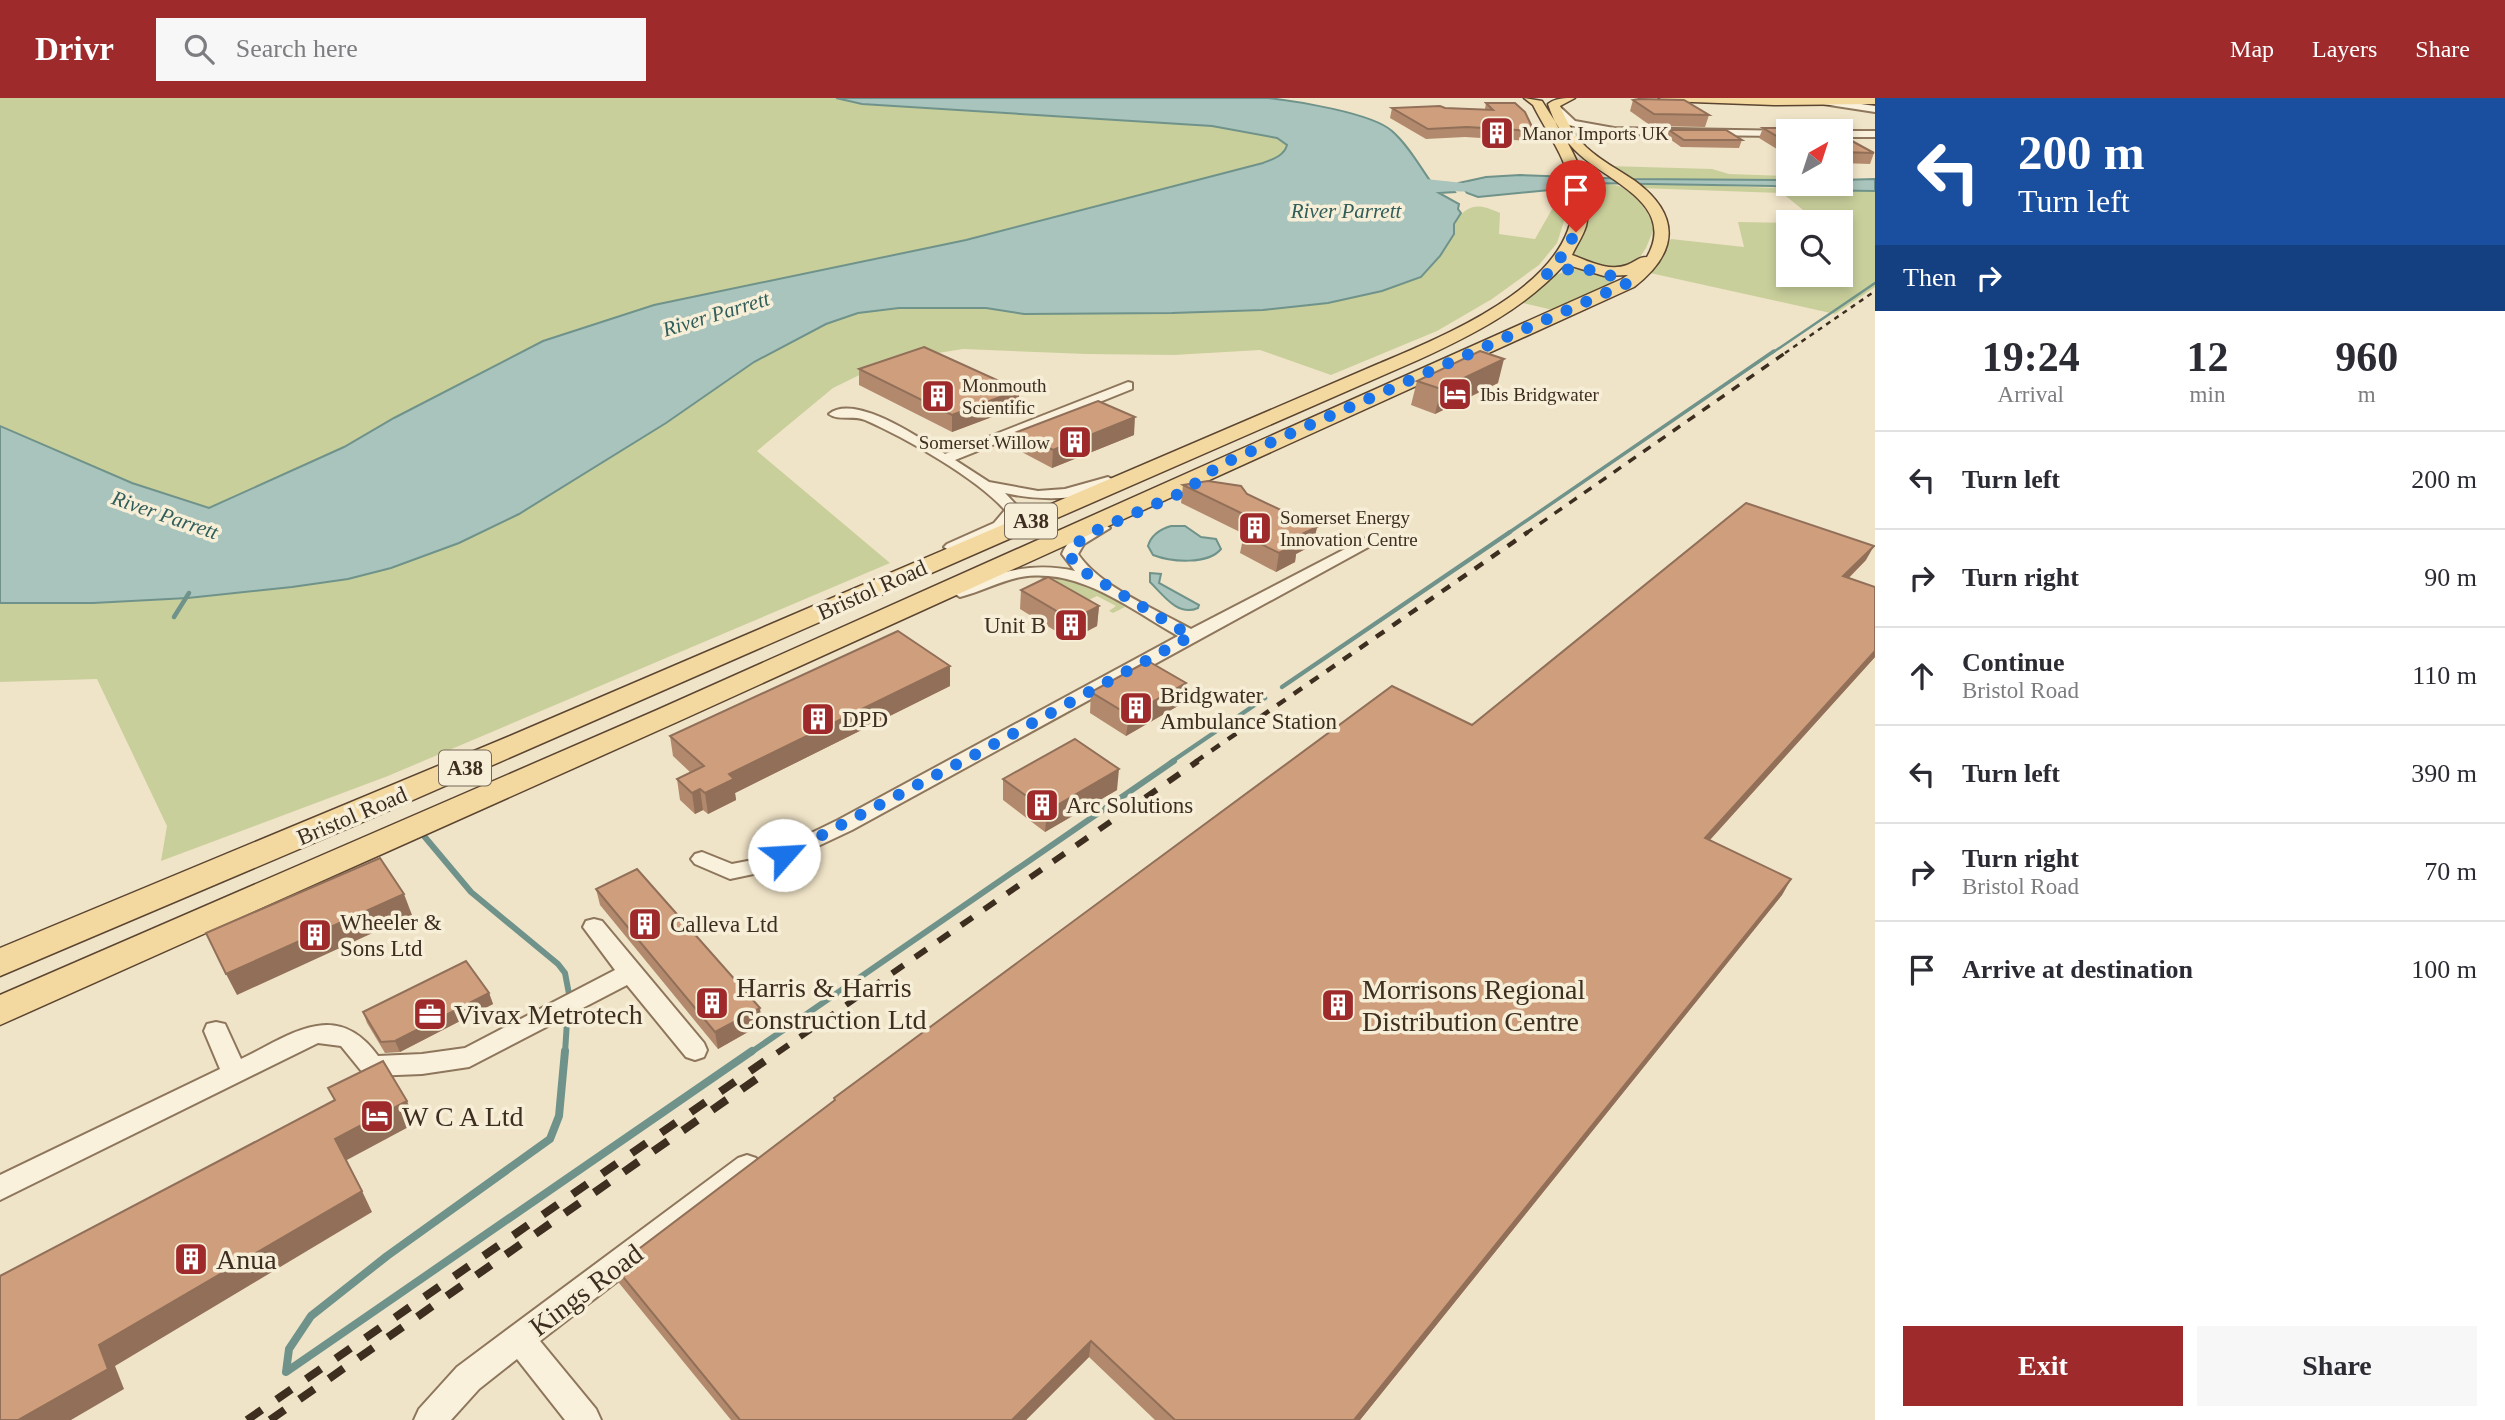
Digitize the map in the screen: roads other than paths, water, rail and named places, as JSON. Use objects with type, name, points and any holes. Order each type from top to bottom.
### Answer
[{"type":"main road","points":[[1665,98],[1875,101]]},
{"type":"main road","points":[[1733,98],[1848,98]]},
{"type":"main road","name":"Bristol Road","points":[[0,963],[509,749],[1446,341],[1513,302],[1547,274],[1576,232],[1580,218],[1578,182],[1535,99]]},
{"type":"main road","points":[[1560,100],[1570,134],[1582,149],[1645,197],[1658,215],[1662,226],[1661,245],[1652,249],[1634,271],[1605,271],[1561,257]]},
{"type":"main road","name":"Bristol Road","points":[[0,1012],[1628,283],[1650,264],[1661,245]]},
{"type":"main road","points":[[1547,274],[1563,269],[1586,269],[1615,276],[1628,283]]},
{"type":"street","points":[[1560,100],[1572,123],[1614,131],[1776,133]]},
{"type":"street","points":[[1826,102],[1875,109]]},
{"type":"street","points":[[1853,134],[1875,134]]},
{"type":"street","points":[[944,459],[1128,386]]},
{"type":"street","points":[[836,414],[859,414],[944,459],[977,478],[1009,502],[1013,509],[1010,516],[999,526],[927,558],[899,577]]},
{"type":"street","points":[[977,478],[1024,494],[1059,495],[1076,493],[1163,464]]},
{"type":"street","points":[[1191,636],[1113,591],[1076,565],[1070,554],[1072,546],[1097,530],[1185,491],[1220,465]]},
{"type":"street","points":[[702,859],[730,872],[763,865],[877,808],[1191,636],[1376,539]]},
{"type":"street","points":[[767,669],[898,620],[1004,575],[1026,570],[1052,570],[1113,591]]},
{"type":"street","points":[[594,927],[695,1050]]},
{"type":"street","name":"Bristol Road","points":[[0,1023],[133,962],[179,932]]},
{"type":"street","points":[[0,1188],[315,1034],[336,1031],[353,1041],[372,1066],[422,1064],[469,1057],[630,972]]},
{"type":"street","points":[[216,1031],[234,1072]]},
{"type":"street","name":"Kings Road","points":[[430,1420],[468,1378],[747,1166]]},
{"type":"street","points":[[520,1340],[585,1420]]},
{"type":"water","name":"River Parrett","points":[[836,98],[1268,98],[1314,105],[1351,113],[1392,131],[1431,182],[1449,183],[1455,192],[1439,193],[1459,204],[1461,213],[1454,224],[1454,234],[1440,256],[1421,277],[1382,291],[1328,303],[1263,310],[1172,313],[1024,314],[986,308],[899,308],[858,313],[826,324],[754,362],[666,423],[519,514],[459,543],[391,568],[348,579],[188,598],[93,603],[0,603],[0,426],[132,483],[209,508],[344,447],[543,341],[654,305],[966,240],[1263,163],[1281,154],[1287,145],[1277,138],[1212,126],[862,104]]},
{"type":"water","points":[[1520,175],[1776,180],[1776,186],[1589,183],[1571,188],[1478,197],[1467,193],[1459,183],[1486,177]]},
{"type":"water","points":[[1875,179],[1875,191],[1853,191],[1853,180]]},
{"type":"water","points":[[1171,526],[1185,526],[1201,537],[1216,539],[1221,549],[1207,558],[1189,561],[1153,555],[1148,546],[1151,539]]},
{"type":"water","points":[[1150,573],[1161,574],[1159,583],[1199,605],[1198,608],[1184,610],[1171,603],[1150,582]]},
{"type":"waterway","points":[[1407,182],[1463,188],[1506,182]]},
{"type":"waterway","points":[[1772,353],[1875,283]]},
{"type":"waterway","points":[[1507,534],[1774,351]]},
{"type":"waterway","points":[[1282,687],[1510,532]]},
{"type":"waterway","points":[[174,617],[189,593]]},
{"type":"waterway","points":[[1171,762],[1265,698]]},
{"type":"waterway","points":[[750,1053],[1174,761]]},
{"type":"waterway","points":[[424,836],[471,892],[558,964],[565,973],[569,994]]},
{"type":"waterway","points":[[565,1053],[567,1021]]},
{"type":"waterway","points":[[565,1051],[559,1116],[550,1139],[387,1256],[311,1316],[289,1349],[286,1372],[752,1051]]},
{"type":"railway","points":[[1785,353],[1875,291]]},
{"type":"railway","points":[[1525,534],[1788,351]]},
{"type":"railway","points":[[1195,762],[1528,532]]},
{"type":"railway","points":[[777,1053],[1198,761]]},
{"type":"railway","points":[[247,1420],[779,1051]]},
{"type":"railway","points":[[270,1420],[762,1075]]},
{"type":"place","name":"Manor Imports UK","points":[[1497,133]]},
{"type":"place","name":"Ibis Bridgwater","points":[[1455,394]]},
{"type":"place","name":"Monmouth Scientific","points":[[938,396]]},
{"type":"place","name":"Somerset Willow","points":[[1075,442]]},
{"type":"place","name":"Somerset Energy Innovation Centre","points":[[1255,528]]},
{"type":"place","name":"Unit B","points":[[1071,625]]},
{"type":"place","name":"Bridgwater Ambulance Station","points":[[1136,708]]},
{"type":"place","name":"DPD","points":[[818,719]]},
{"type":"place","name":"Arc Solutions","points":[[1042,805]]},
{"type":"place","name":"Calleva Ltd","points":[[645,924]]},
{"type":"place","name":"Wheeler & Sons Ltd","points":[[315,935]]},
{"type":"place","name":"Harris & Harris Construction Ltd","points":[[712,1003]]},
{"type":"place","name":"Morrisons Regional Distribution Centre","points":[[1338,1005]]},
{"type":"place","name":"Vivax Metrotech","points":[[430,1014]]},
{"type":"place","name":"W C A Ltd","points":[[377,1116]]},
{"type":"place","name":"Anua","points":[[191,1259]]}]
